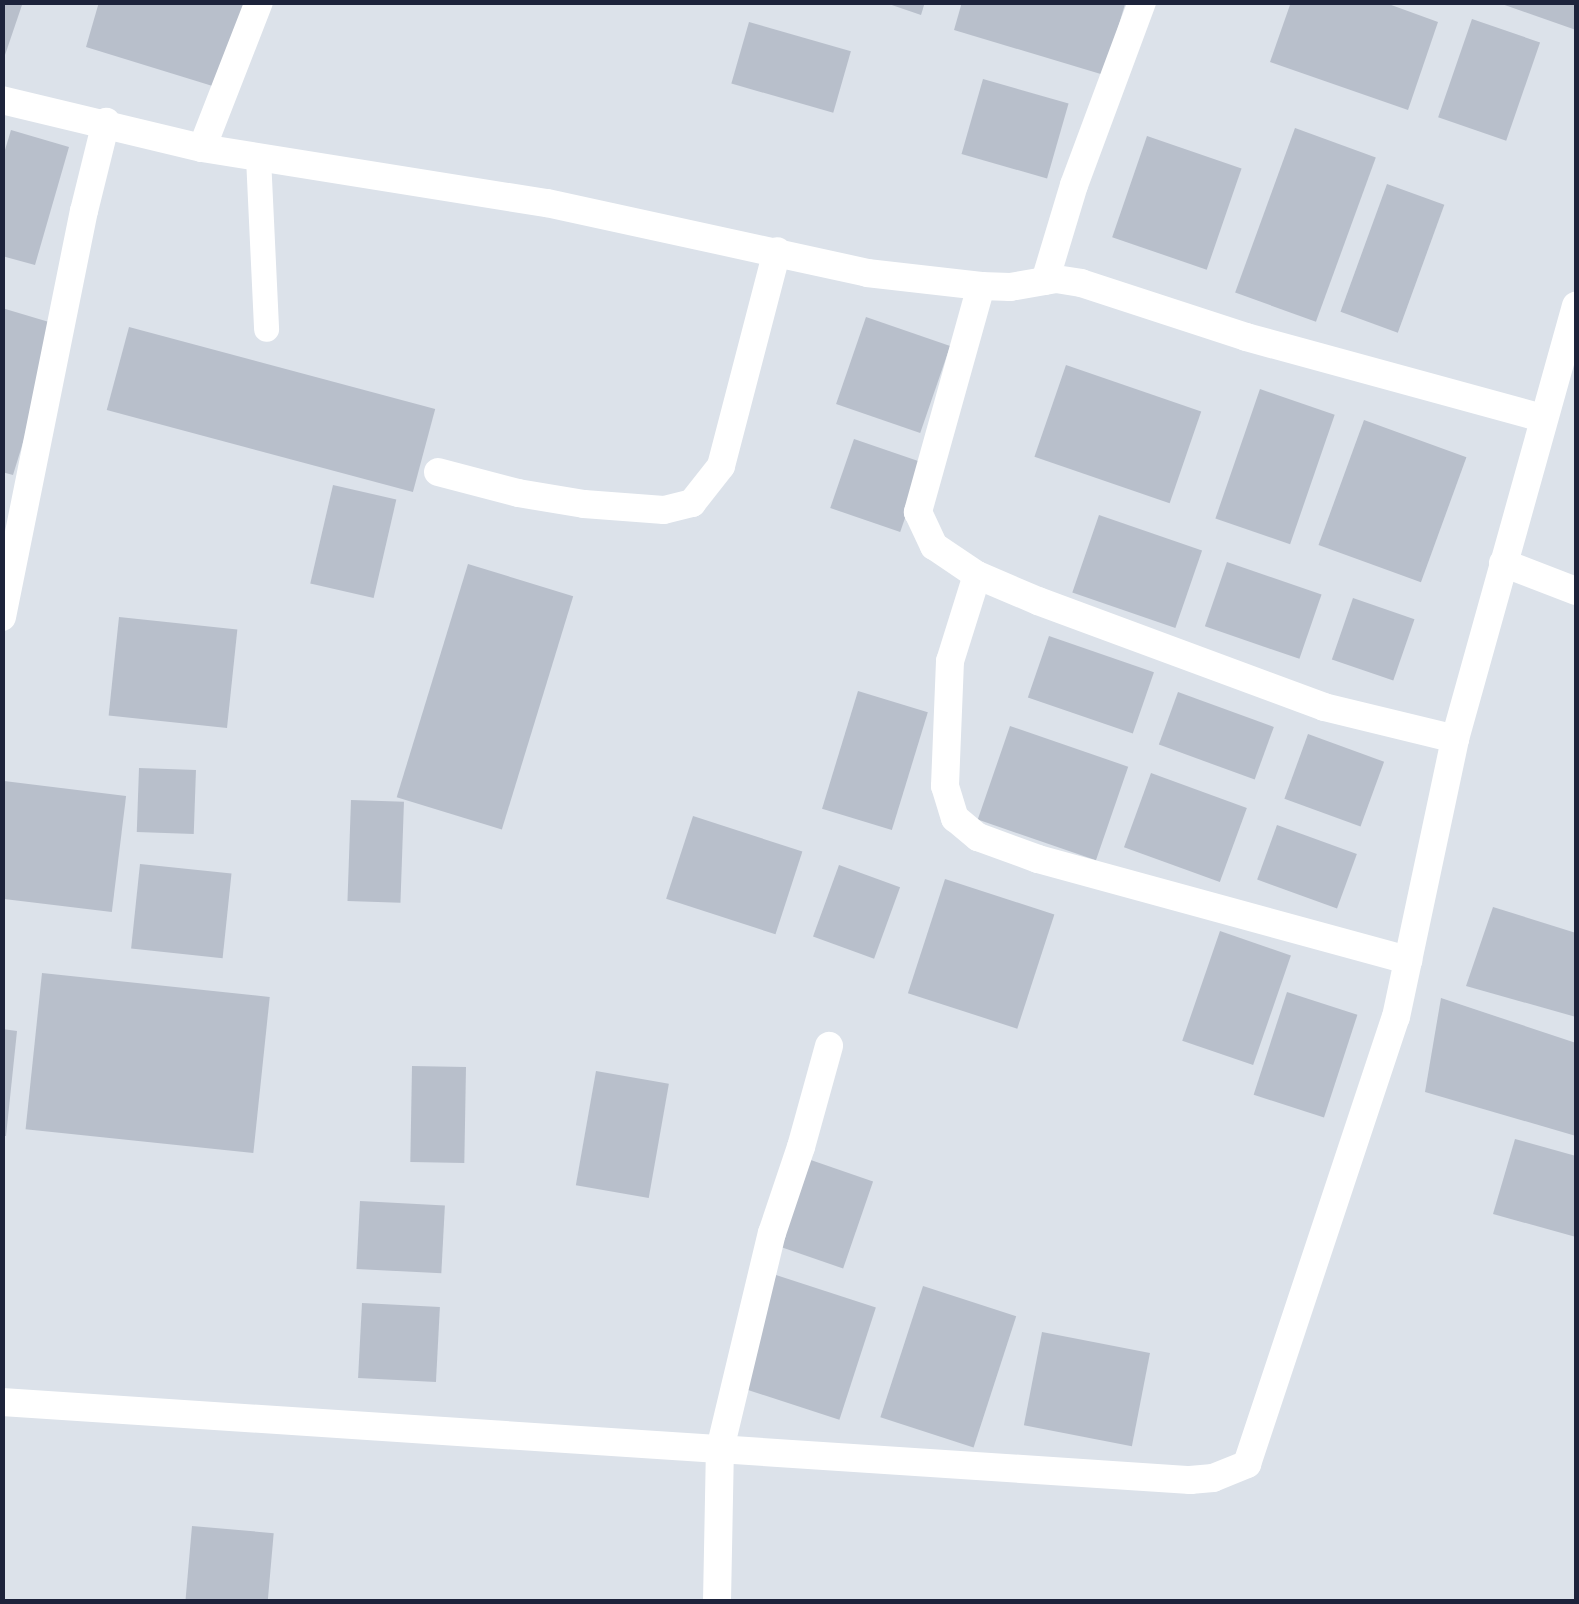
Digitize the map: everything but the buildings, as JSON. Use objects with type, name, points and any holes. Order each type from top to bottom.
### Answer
[{"type":"street","points":[[202,148],[259,2]]},
{"type":"street","points":[[1046,281],[1074,185],[1142,2]]},
{"type":"street","points":[[2,100],[202,148],[547,203],[777,250],[867,274],[981,286],[1046,281],[1082,283],[1246,338],[1542,418]]},
{"type":"street","points":[[2,617],[84,211],[106,122]]},
{"type":"street","points":[[438,472],[518,493],[584,504],[664,510],[692,503],[721,466],[777,250]]},
{"type":"street","points":[[981,286],[918,512],[934,546],[977,574],[1324,707],[1456,739]]},
{"type":"street","points":[[2,1402],[1190,1480],[1213,1478],[1247,1464],[1396,1017],[1456,739],[1576,306]]},
{"type":"street","points":[[1503,563],[1576,591]]},
{"type":"street","points":[[977,574],[950,661],[946,786],[955,818],[978,837],[1038,859],[1408,960]]},
{"type":"street","points":[[718,1602],[720,1449],[772,1233],[802,1148],[828,1046]]},
{"type":"lane","points":[[258,158],[266,329]]}]
